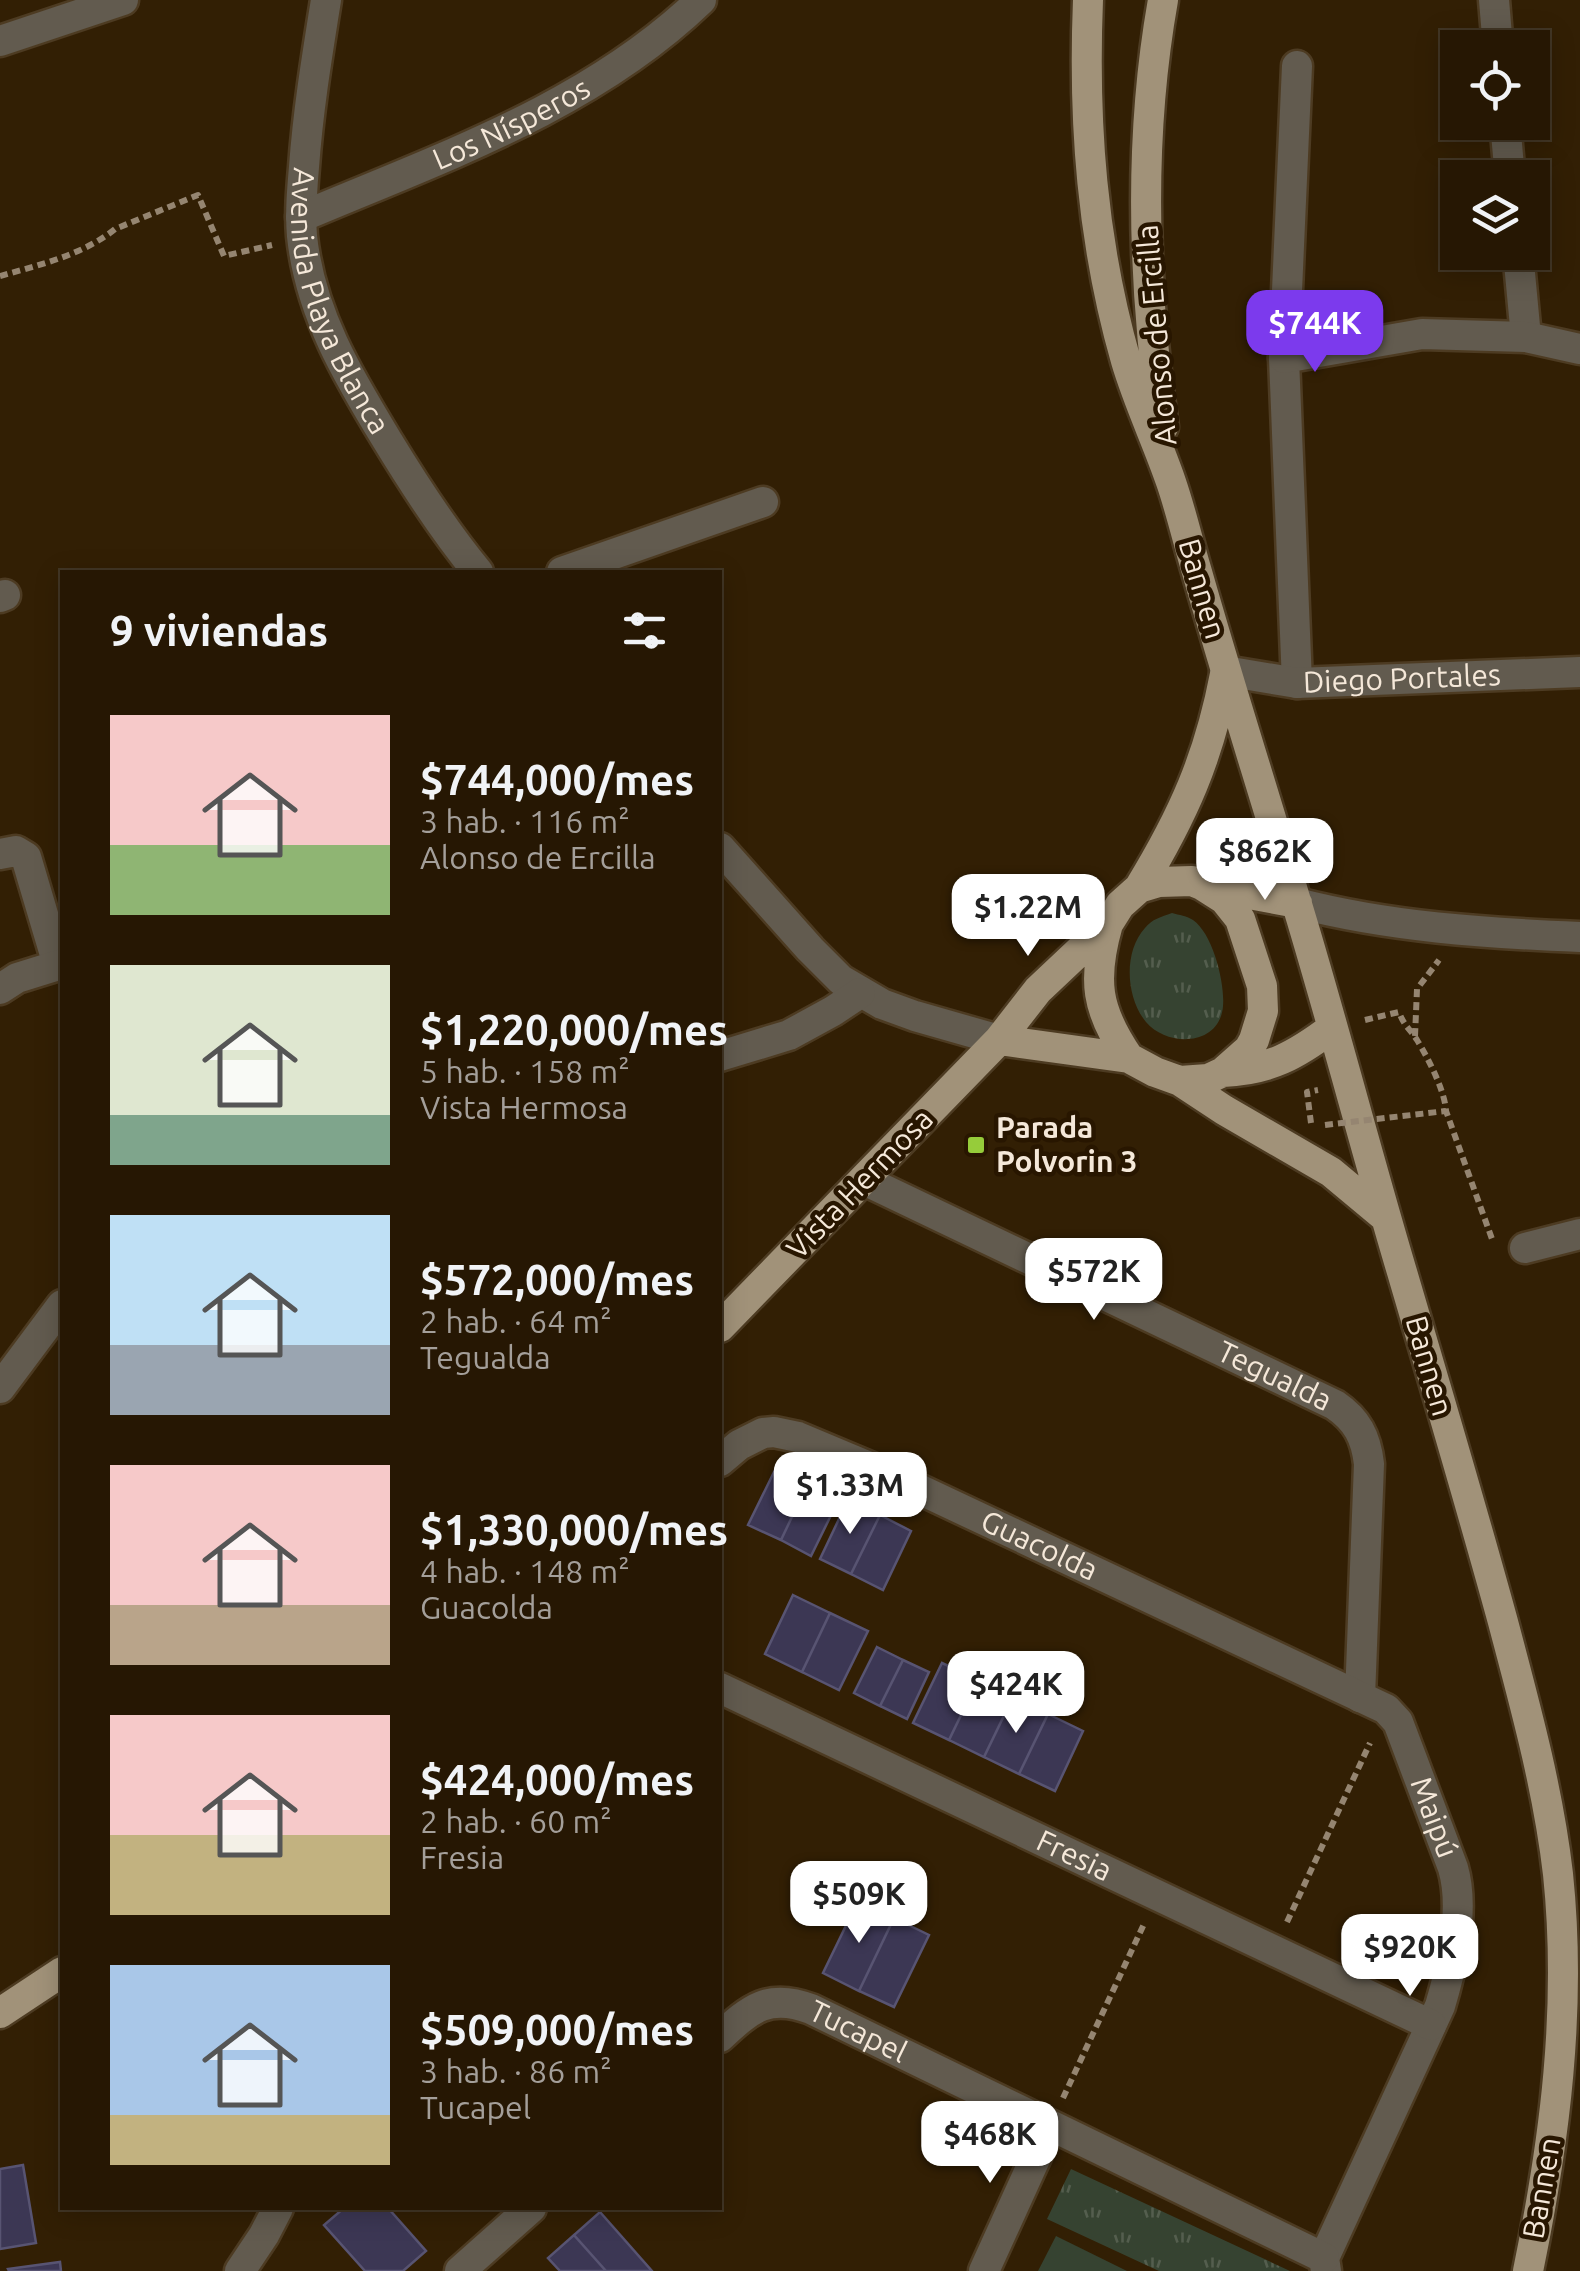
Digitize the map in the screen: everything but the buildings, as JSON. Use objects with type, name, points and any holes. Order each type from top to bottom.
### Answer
[{"type":"main road","name":"Alonso de Ercilla","points":[[1088,0],[1087,124],[1101,254],[1128,368],[1170,479]]},
{"type":"main road","name":"Alonso de Ercilla","points":[[1163,0],[1150,95],[1147,229],[1157,388],[1170,479]]},
{"type":"main road","name":"Bannen","points":[[1170,479],[1297,902],[1483,1549],[1534,1739],[1550,1816],[1558,1876],[1563,2007],[1551,2147],[1528,2271]]},
{"type":"main road","name":"Vista Hermosa","points":[[722,1325],[999,1040],[1038,990],[1108,924],[1120,905],[1139,888],[1192,789],[1207,751],[1226,671]]},
{"type":"main road","points":[[1139,888],[1159,882],[1192,882],[1297,902]]},
{"type":"main road","points":[[1180,1081],[1208,1079],[1241,1058],[1254,1040],[1264,1011],[1258,971],[1240,919],[1224,900],[1202,885]]},
{"type":"main road","name":"Vista Hermosa","points":[[1108,924],[1099,954],[1100,996],[1116,1039],[1130,1058]]},
{"type":"main road","points":[[1224,1072],[1277,1063],[1332,1028]]},
{"type":"main road","points":[[999,1040],[1130,1058],[1180,1081],[1330,1172],[1386,1217]]},
{"type":"main road","points":[[5,2002],[60,1973]]},
{"type":"street","name":"Avenida Playa Blanca","points":[[326,0],[311,98],[302,227],[310,282],[341,363],[407,474],[477,570]]},
{"type":"street","name":"Los Nísperos","points":[[302,227],[537,114],[622,64],[701,0]]},
{"type":"street","points":[[1494,0],[1496,30]]},
{"type":"street","points":[[0,41],[114,1]]},
{"type":"street","points":[[1297,66],[1284,358],[1297,683]]},
{"type":"street","points":[[1520,270],[1526,336]]},
{"type":"street","points":[[1284,358],[1422,334],[1526,336],[1580,349]]},
{"type":"street","points":[[568,570],[763,502]]},
{"type":"street","name":"Diego Portales","points":[[1226,671],[1297,683],[1580,672]]},
{"type":"street","points":[[722,850],[829,969],[860,993],[915,1016],[999,1040]]},
{"type":"street","points":[[0,854],[16,851],[26,857],[60,965],[16,978],[0,988]]},
{"type":"street","points":[[1297,902],[1404,925],[1580,937]]},
{"type":"street","points":[[722,1055],[807,1026],[860,993]]},
{"type":"street","name":"Tegualda","points":[[864,1180],[1335,1405],[1355,1422],[1368,1448],[1373,1703]]},
{"type":"street","points":[[1524,1248],[1580,1234]]},
{"type":"street","points":[[0,1388],[60,1308]]},
{"type":"street","name":"Guacolda","points":[[722,1459],[738,1445],[762,1434],[798,1437],[891,1476],[1373,1703]]},
{"type":"street","name":"Fresia","points":[[724,1696],[1431,2024]]},
{"type":"street","name":"Maipú","points":[[1325,2264],[1440,2006],[1457,1916],[1457,1884],[1398,1722],[1373,1703]]},
{"type":"street","name":"Tucapel","points":[[722,2034],[762,2005],[794,2003],[1325,2264]]},
{"type":"street","points":[[984,2271],[1050,2126]]},
{"type":"street","points":[[240,2271],[277,2210]]},
{"type":"street","points":[[460,2271],[528,2210]]},
{"type":"path","points":[[0,276],[80,251],[114,229],[198,195],[224,256],[302,227]]},
{"type":"path","points":[[1415,1037],[1417,989],[1442,955]]},
{"type":"path","points":[[1332,1028],[1399,1012],[1445,1099],[1468,1177],[1498,1252],[1524,1248]]},
{"type":"path","points":[[1326,1126],[1446,1111]]},
{"type":"path","points":[[1274,1950],[1373,1703]]},
{"type":"path","points":[[1079,2064],[1157,1895]]},
{"type":"green space","points":[[1172,913],[1191,919],[1200,927],[1212,947],[1222,985],[1220,1019],[1213,1029],[1192,1039],[1167,1036],[1146,1022],[1131,988],[1130,962],[1138,938],[1151,922]]},
{"type":"green space","points":[[1071,2169],[1290,2271],[1159,2271],[1047,2219]]},
{"type":"green space","points":[[1056,2236],[1127,2271],[1038,2271]]},
{"type":"place","name":"Parada Polvorin 3","points":[[976,1145]]}]
